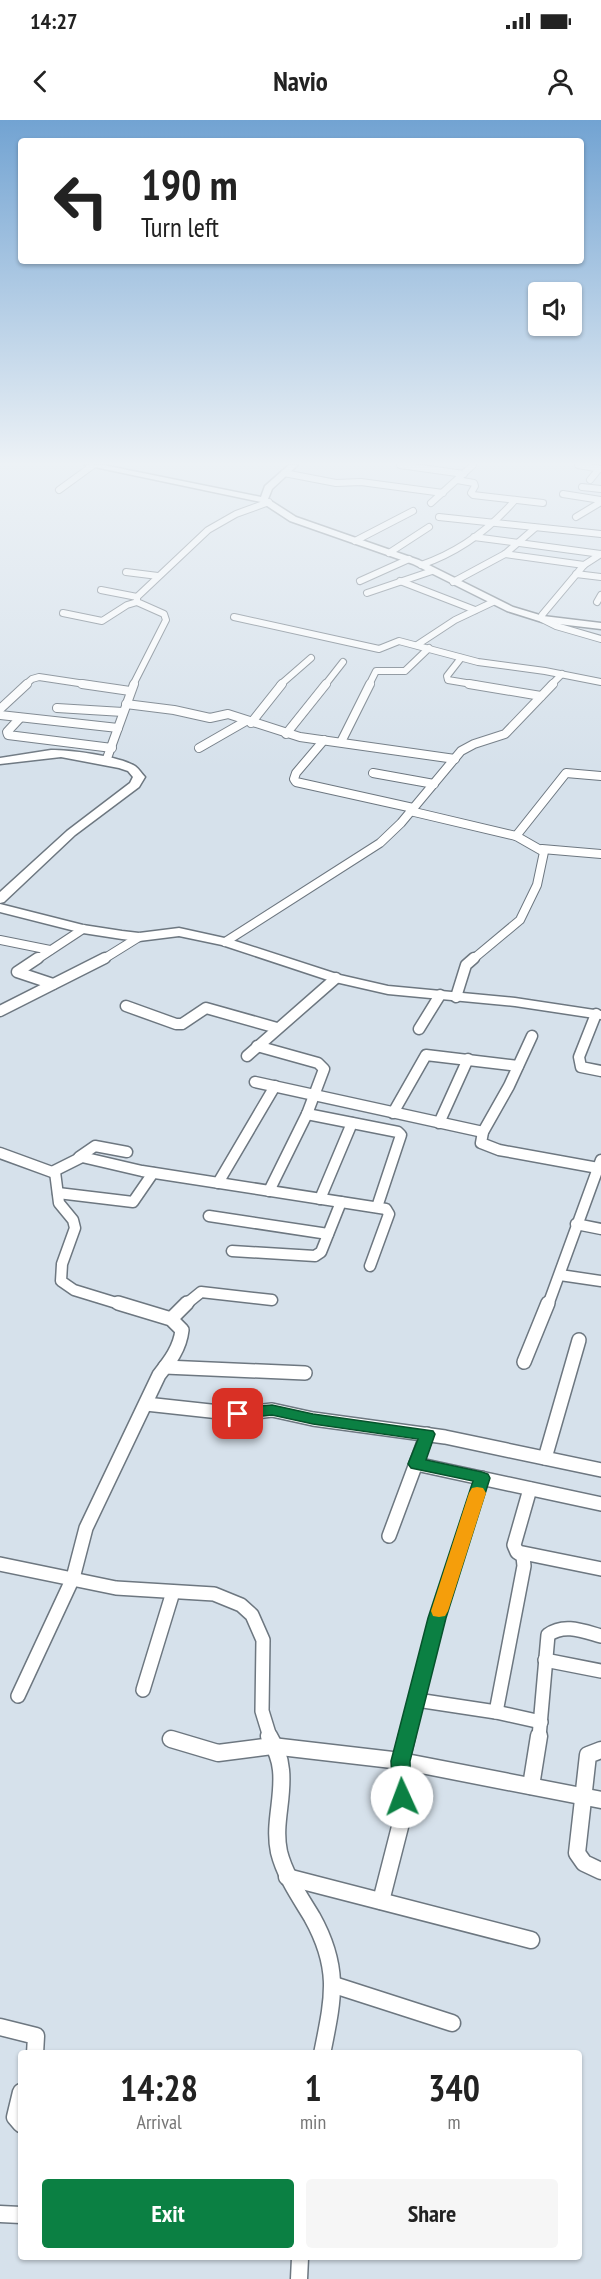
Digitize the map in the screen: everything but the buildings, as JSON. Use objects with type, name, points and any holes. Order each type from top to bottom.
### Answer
[{"type":"street","points":[[63,613],[102,621],[137,599],[169,566]]},
{"type":"street","points":[[360,581],[396,566]]},
{"type":"street","points":[[422,566],[493,602],[556,626],[601,639]]},
{"type":"street","points":[[453,582],[483,566]]},
{"type":"street","points":[[542,619],[542,615],[583,566]]},
{"type":"street","points":[[367,593],[432,571]]},
{"type":"street","points":[[126,572],[158,576]]},
{"type":"street","points":[[576,574],[601,577]]},
{"type":"street","points":[[400,581],[475,610]]},
{"type":"street","points":[[101,590],[137,599],[165,614],[166,620],[130,691],[106,761]]},
{"type":"street","points":[[597,603],[601,595]]},
{"type":"street","points":[[417,645],[455,620],[493,602]]},
{"type":"street","points":[[234,617],[379,649],[395,641],[461,658],[601,682]]},
{"type":"street","points":[[542,619],[601,626]]},
{"type":"street","points":[[341,742],[376,671],[405,671],[429,648]]},
{"type":"street","points":[[199,748],[248,722],[279,686],[311,658]]},
{"type":"street","points":[[461,658],[447,676],[448,680],[541,696]]},
{"type":"street","points":[[286,734],[343,662]]},
{"type":"street","points":[[225,942],[380,843],[467,747],[504,734],[562,674]]},
{"type":"street","points":[[0,710],[32,679],[39,677],[130,691]]},
{"type":"street","points":[[0,698],[10,699]]},
{"type":"street","points":[[57,708],[174,710],[210,718],[228,714],[286,734],[455,759]]},
{"type":"street","points":[[0,715],[118,728]]},
{"type":"street","points":[[20,718],[7,732],[9,735],[112,748]]},
{"type":"street","points":[[324,740],[296,773],[294,779],[296,782],[516,836],[542,849],[601,854]]},
{"type":"street","points":[[0,761],[11,762],[48,753],[106,761],[132,769],[139,777],[138,781],[71,833],[0,899]]},
{"type":"street","points":[[516,836],[566,773],[574,771],[601,776]]},
{"type":"street","points":[[373,773],[434,784]]},
{"type":"street","points":[[456,997],[466,965],[520,920],[537,885],[544,852],[542,849]]},
{"type":"street","points":[[0,908],[83,929],[139,937],[174,931],[225,942],[336,978],[388,990],[515,1002],[599,1015],[579,1057],[579,1063],[581,1067],[601,1071]]},
{"type":"street","points":[[53,984],[17,972],[83,929]]},
{"type":"street","points":[[0,1011],[102,960],[139,937]]},
{"type":"street","points":[[0,940],[50,950]]},
{"type":"street","points":[[247,1056],[336,978]]},
{"type":"street","points":[[419,1029],[440,995]]},
{"type":"street","points":[[126,1006],[176,1024],[182,1024],[206,1008],[277,1028]]},
{"type":"street","points":[[524,1362],[560,1275],[576,1224],[600,1164],[485,1146],[482,1143],[483,1132],[532,1036]]},
{"type":"street","points":[[257,1046],[322,1066],[324,1074],[269,1191]]},
{"type":"street","points":[[393,1113],[426,1055],[518,1066]]},
{"type":"street","points":[[439,1123],[468,1059]]},
{"type":"street","points":[[255,1082],[483,1132]]},
{"type":"street","points":[[218,1183],[275,1086]]},
{"type":"street","points":[[307,1114],[398,1132],[402,1135],[377,1208]]},
{"type":"street","points":[[320,1199],[352,1123]]},
{"type":"street","points":[[55,1172],[94,1146],[127,1152]]},
{"type":"street","points":[[0,1153],[55,1172]]},
{"type":"street","points":[[79,1157],[153,1173],[389,1211],[370,1266]]},
{"type":"street","points":[[18,1696],[74,1578],[80,1544],[86,1528],[146,1404],[165,1367],[172,1359],[181,1339],[182,1330],[171,1319],[66,1286],[60,1274],[75,1224],[59,1203],[55,1172]]},
{"type":"street","points":[[58,1193],[134,1202],[153,1173]]},
{"type":"street","points":[[232,1251],[315,1256],[321,1252],[341,1202]]},
{"type":"street","points":[[209,1216],[328,1234]]},
{"type":"street","points":[[576,1224],[601,1229]]},
{"type":"street","points":[[560,1275],[601,1281]]},
{"type":"street","points":[[171,1319],[201,1292],[272,1300]]},
{"type":"street","points":[[545,1458],[579,1340]]},
{"type":"street","points":[[165,1367],[305,1373]]},
{"type":"street","points":[[146,1404],[238,1414],[272,1410],[304,1418],[428,1434],[601,1470]]},
{"type":"street","points":[[389,1536],[428,1434]]},
{"type":"street","points":[[416,1464],[601,1504]]},
{"type":"street","points":[[381,1901],[403,1815],[401,1761],[437,1618],[482,1478]]},
{"type":"street","points":[[496,1712],[524,1566],[523,1556],[517,1552],[514,1545],[530,1490]]},
{"type":"street","points":[[517,1552],[601,1569]]},
{"type":"street","points":[[0,1564],[118,1588],[210,1594],[240,1604],[261,1625],[264,1638],[262,1712],[266,1731],[279,1760],[281,1774],[277,1836],[287,1876],[325,1944],[332,1967],[333,1985],[323,2050]]},
{"type":"street","points":[[143,1690],[173,1592]]},
{"type":"street","points":[[531,1786],[541,1722],[548,1635],[554,1629],[566,1628],[601,1635]]},
{"type":"street","points":[[545,1660],[601,1671]]},
{"type":"street","points":[[417,1700],[496,1712],[541,1722]]},
{"type":"street","points":[[171,1739],[218,1753],[273,1746],[401,1761],[601,1800]]},
{"type":"street","points":[[601,1750],[588,1755],[577,1854],[584,1863],[601,1871]]},
{"type":"street","points":[[287,1876],[531,1940]]},
{"type":"street","points":[[333,1985],[452,2023]]},
{"type":"street","points":[[0,2027],[36,2036],[35,2050]]},
{"type":"street","points":[[18,2104],[15,2117],[18,2120]]},
{"type":"street","points":[[0,2214],[18,2215]]},
{"type":"street","points":[[299,2279],[300,2260]]},
{"type":"slow traffic","points":[[439,1611],[477,1493]]},
{"type":"route","points":[[238,1414],[272,1410],[313,1419],[428,1434],[416,1464],[482,1478],[437,1618],[401,1761],[402,1797]]}]
